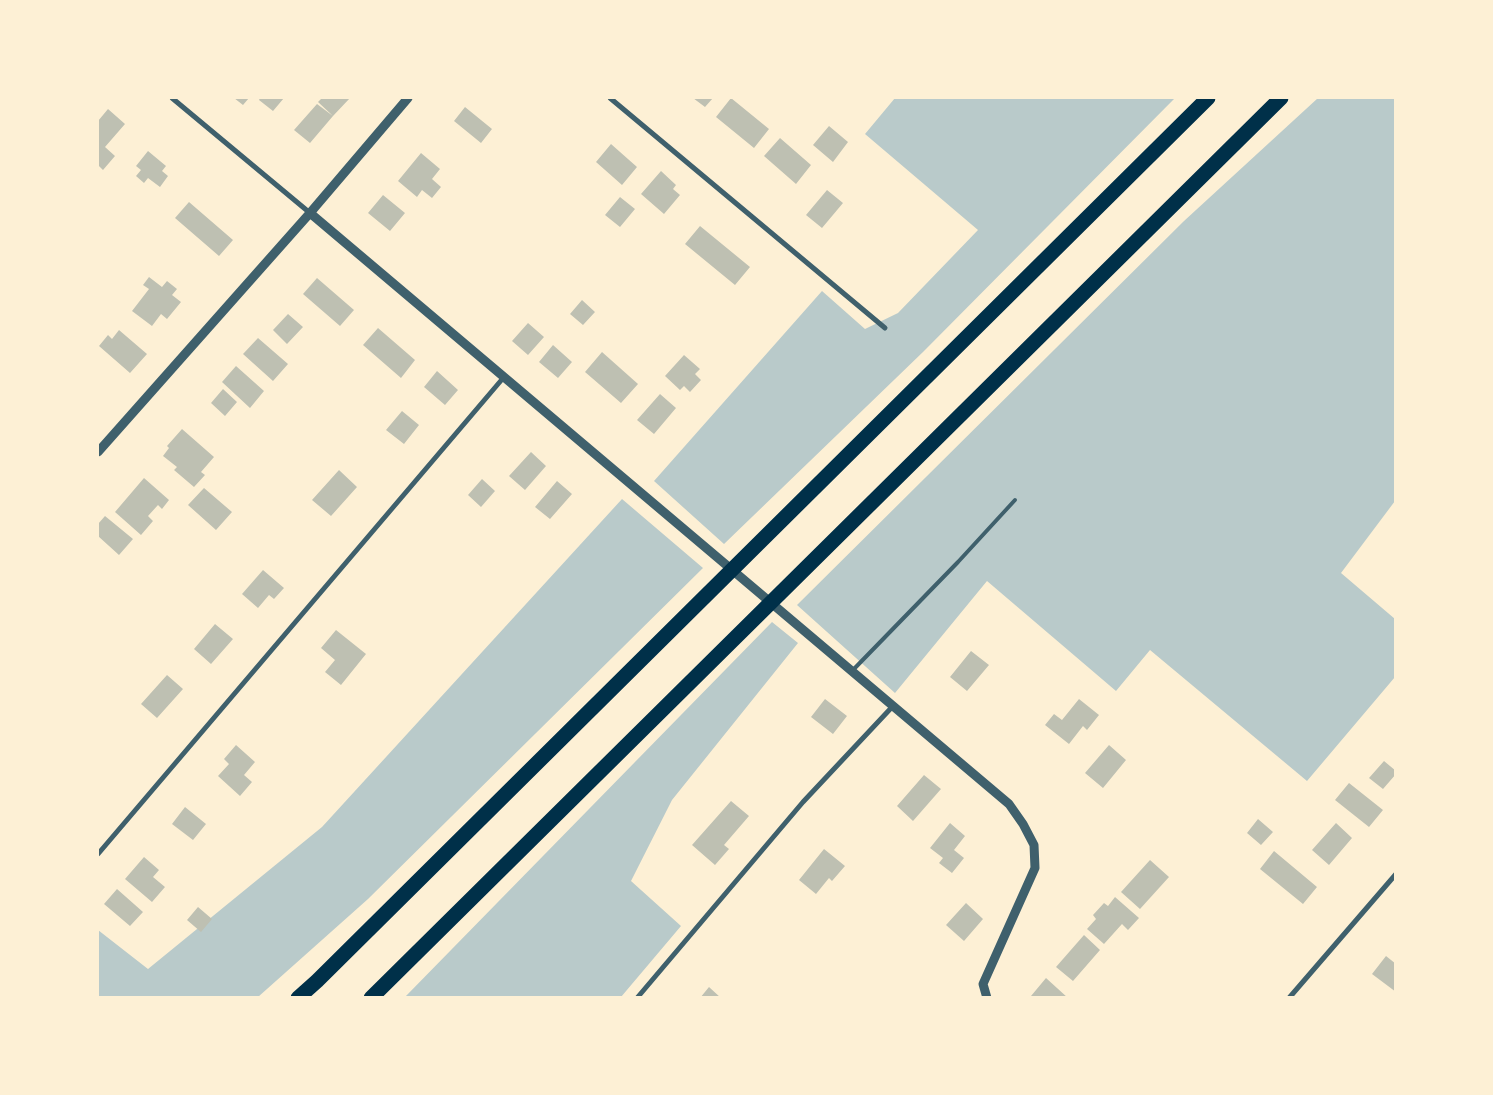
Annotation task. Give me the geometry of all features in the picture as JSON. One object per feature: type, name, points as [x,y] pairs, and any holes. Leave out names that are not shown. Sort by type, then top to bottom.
[{"type":"highway","points":[[298,998],[318,981],[1208,98]]},
{"type":"highway","points":[[371,998],[1281,98]]},
{"type":"street","points":[[172,98],[1009,804],[1024,824],[1034,845],[1035,868],[983,984],[987,998]]},
{"type":"street","points":[[98,452],[310,213],[408,98]]},
{"type":"street","points":[[610,98],[885,328]]},
{"type":"street","points":[[98,854],[504,377]]},
{"type":"street","points":[[637,998],[803,802],[893,706]]},
{"type":"street","points":[[1289,998],[1396,874]]},
{"type":"lane","points":[[852,671],[958,562],[1015,500]]},
{"type":"shaded area","points":[[895,98],[1175,98],[923,352],[724,544],[654,481],[822,291],[865,329],[898,313],[978,230],[865,134]]},
{"type":"shaded area","points":[[1318,98],[1395,98],[1395,501],[1341,573],[1395,619],[1395,677],[1307,781],[1150,650],[1116,691],[987,581],[895,693],[797,605],[1184,221]]},
{"type":"shaded area","points":[[622,499],[703,568],[368,899],[258,997],[98,997],[98,930],[148,969],[322,827]]},
{"type":"shaded area","points":[[772,622],[798,643],[672,800],[631,881],[681,926],[621,997],[405,997]]},
{"type":"building","points":[[234,98],[249,98],[243,105]]},
{"type":"building","points":[[260,98],[284,98],[273,111],[259,100]]},
{"type":"building","points":[[322,98],[350,98],[333,116],[318,102]]},
{"type":"building","points":[[693,98],[713,98],[705,107]]},
{"type":"building","points":[[731,98],[769,129],[754,148],[716,117]]},
{"type":"building","points":[[317,104],[333,116],[310,143],[294,130]]},
{"type":"building","points":[[465,107],[492,129],[481,143],[454,121]]},
{"type":"building","points":[[108,109],[125,124],[105,147],[115,156],[103,170],[98,165],[98,121]]},
{"type":"building","points":[[829,126],[848,142],[833,162],[813,145]]},
{"type":"building","points":[[780,138],[811,165],[796,184],[764,156]]},
{"type":"building","points":[[611,144],[637,167],[622,185],[596,162]]},
{"type":"building","points":[[148,151],[166,166],[162,171],[168,176],[160,187],[148,178],[144,183],[136,176],[141,170],[136,166]]},
{"type":"building","points":[[421,153],[440,169],[432,179],[441,187],[432,198],[422,190],[417,197],[398,181]]},
{"type":"building","points":[[661,171],[676,185],[673,189],[680,195],[664,214],[641,194]]},
{"type":"building","points":[[827,190],[843,203],[822,228],[806,215]]},
{"type":"building","points":[[383,195],[405,213],[390,231],[368,213]]},
{"type":"building","points":[[620,197],[635,209],[620,227],[605,215]]},
{"type":"building","points":[[189,202],[233,240],[219,256],[175,218]]},
{"type":"building","points":[[700,226],[750,267],[735,285],[685,244]]},
{"type":"building","points":[[149,277],[162,287],[167,281],[177,289],[172,295],[181,302],[167,319],[161,314],[152,326],[132,311],[149,289],[143,285]]},
{"type":"building","points":[[317,278],[354,310],[340,326],[303,294]]},
{"type":"building","points":[[582,300],[595,312],[583,325],[570,314]]},
{"type":"building","points":[[288,314],[303,327],[287,344],[273,330]]},
{"type":"building","points":[[528,323],[544,337],[528,355],[512,341]]},
{"type":"building","points":[[378,328],[415,360],[401,378],[363,345]]},
{"type":"building","points":[[119,330],[147,354],[130,373],[99,346],[108,335],[112,339]]},
{"type":"building","points":[[258,338],[288,364],[273,381],[243,354]]},
{"type":"building","points":[[553,345],[572,362],[558,378],[539,362]]},
{"type":"building","points":[[602,352],[638,384],[621,403],[585,372]]},
{"type":"building","points":[[684,355],[700,369],[695,374],[701,380],[690,392],[684,386],[680,390],[665,376]]},
{"type":"building","points":[[236,366],[264,391],[250,408],[222,382]]},
{"type":"building","points":[[437,371],[458,390],[445,405],[424,387]]},
{"type":"building","points":[[223,389],[237,402],[225,416],[211,403]]},
{"type":"building","points":[[660,394],[676,408],[654,434],[637,420]]},
{"type":"building","points":[[402,411],[419,425],[404,444],[386,430]]},
{"type":"building","points":[[182,429],[214,457],[201,472],[205,475],[194,487],[174,470],[177,467],[163,456],[169,448],[167,446]]},
{"type":"building","points":[[531,452],[546,466],[525,490],[509,476]]},
{"type":"building","points":[[339,470],[357,487],[331,516],[312,500]]},
{"type":"building","points":[[144,478],[169,500],[162,509],[158,505],[148,516],[153,521],[141,535],[115,512]]},
{"type":"building","points":[[482,479],[495,491],[481,507],[468,495]]},
{"type":"building","points":[[557,481],[572,494],[550,519],[535,507]]},
{"type":"building","points":[[204,488],[232,512],[216,530],[188,505]]},
{"type":"building","points":[[105,516],[133,539],[119,555],[98,536],[98,524]]},
{"type":"building","points":[[263,570],[284,588],[274,599],[269,595],[258,608],[242,594]]},
{"type":"building","points":[[215,624],[233,639],[211,664],[194,649]]},
{"type":"building","points":[[336,630],[366,654],[341,685],[325,672],[335,660],[321,648]]},
{"type":"building","points":[[971,651],[989,665],[967,691],[950,677]]},
{"type":"building","points":[[167,675],[183,689],[157,718],[141,704]]},
{"type":"building","points":[[825,699],[847,716],[833,734],[811,717]]},
{"type":"building","points":[[1079,699],[1099,715],[1087,730],[1083,726],[1069,744],[1045,725],[1054,714],[1062,720]]},
{"type":"building","points":[[236,745],[255,762],[244,775],[252,782],[240,796],[218,776],[229,764],[224,759]]},
{"type":"building","points":[[1109,745],[1126,760],[1103,788],[1085,773]]},
{"type":"building","points":[[1384,761],[1396,771],[1396,774],[1383,789],[1369,778]]},
{"type":"building","points":[[924,775],[941,789],[913,821],[897,806]]},
{"type":"building","points":[[1349,783],[1383,810],[1369,827],[1335,800]]},
{"type":"building","points":[[731,801],[749,816],[724,845],[729,849],[715,865],[692,845]]},
{"type":"building","points":[[185,807],[206,824],[193,840],[172,824]]},
{"type":"building","points":[[1258,819],[1273,832],[1261,845],[1247,833]]},
{"type":"building","points":[[950,823],[965,836],[954,850],[964,858],[952,873],[939,863],[943,858],[930,848]]},
{"type":"building","points":[[1336,823],[1352,838],[1329,865],[1312,850]]},
{"type":"building","points":[[824,849],[845,866],[832,881],[829,878],[816,894],[799,880]]},
{"type":"building","points":[[1274,851],[1317,887],[1303,904],[1260,869]]},
{"type":"building","points":[[144,857],[159,870],[153,877],[165,887],[152,902],[125,879]]},
{"type":"building","points":[[1150,860],[1169,877],[1140,909],[1121,892]]},
{"type":"building","points":[[117,889],[143,912],[130,926],[104,904]]},
{"type":"building","points":[[1115,897],[1139,918],[1128,930],[1122,924],[1104,944],[1087,929],[1096,919],[1093,915],[1104,903],[1108,906]]},
{"type":"building","points":[[966,903],[983,919],[964,941],[946,925]]},
{"type":"building","points":[[198,907],[212,919],[201,932],[187,920]]},
{"type":"building","points":[[1084,935],[1100,950],[1073,981],[1056,967]]},
{"type":"building","points":[[1386,956],[1396,964],[1396,992],[1372,974]]},
{"type":"building","points":[[1046,978],[1068,998],[1032,998],[1031,996]]},
{"type":"building","points":[[709,987],[721,998],[700,998]]}]
